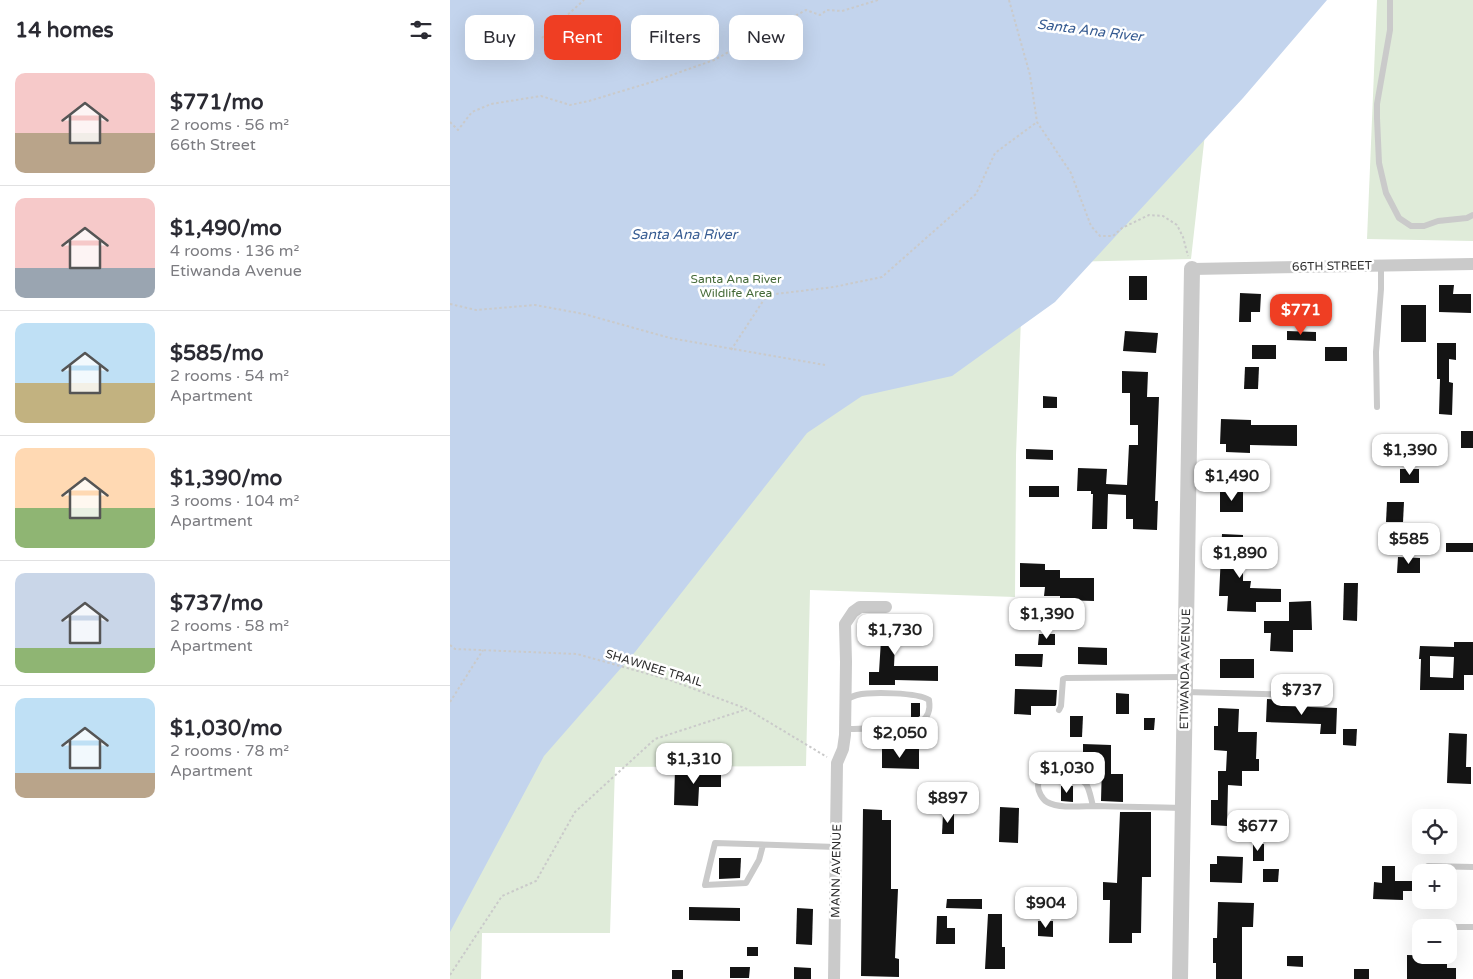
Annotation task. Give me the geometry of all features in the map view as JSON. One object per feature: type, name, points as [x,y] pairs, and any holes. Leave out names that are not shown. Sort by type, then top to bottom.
[{"type":"street","name":"66TH STREET","points":[[1192,269],[1473,264]]},
{"type":"street","name":"ETIWANDA AVENUE","points":[[1180,979],[1192,269]]},
{"type":"street","name":"MANN AVENUE","points":[[834,979],[837,763],[843,749],[845,728],[845,624],[853,612],[860,607],[886,607]]},
{"type":"lane","points":[[1390,0],[1390,30],[1376,118],[1379,163],[1386,193],[1399,218],[1411,226],[1424,226],[1438,221],[1467,218],[1473,215]]},
{"type":"lane","points":[[1377,407],[1376,352],[1381,266]]},
{"type":"lane","points":[[1059,710],[1063,679],[1066,678],[1185,684],[1296,695]]},
{"type":"lane","points":[[845,700],[855,695],[871,694],[915,696],[925,697],[930,707],[927,716],[921,722],[909,726],[875,729],[845,728]]},
{"type":"lane","points":[[1093,806],[1087,785],[1078,778],[1068,774],[1055,773],[1040,778],[1038,785],[1040,795],[1046,802],[1060,806],[1183,808]]},
{"type":"lane","points":[[763,844],[759,860],[746,883],[705,885],[715,843],[763,844],[836,846]]},
{"type":"lane","points":[[1457,867],[1473,867]]},
{"type":"lane","points":[[1457,927],[1473,927]]},
{"type":"path","points":[[542,38],[584,0]]},
{"type":"path","points":[[450,122],[458,130],[472,112],[491,104],[524,98],[541,96],[570,105],[588,101],[652,82],[714,60],[806,10],[820,15],[827,10],[842,11],[878,0]]},
{"type":"path","points":[[1009,0],[1030,75],[1037,122],[1072,172],[1092,226],[1100,236],[1113,236],[1122,228],[1149,215],[1163,216],[1177,225],[1183,237],[1192,269]]},
{"type":"path","points":[[731,350],[767,296],[834,287],[882,277],[976,194],[995,153],[1037,122]]},
{"type":"path","points":[[450,304],[476,310],[535,305],[584,314],[670,338],[825,365]]},
{"type":"path","name":"SHAWNEE TRAIL","points":[[450,645],[455,649],[577,654],[670,680],[747,709],[837,763]]},
{"type":"path","points":[[450,702],[483,650]]},
{"type":"path","points":[[450,975],[502,896],[536,881],[575,812],[655,739],[747,709]]},
{"type":"green space","name":"Santa Ana River","points":[[450,0],[1220,0],[1191,259],[1023,263],[1016,455],[1015,597],[810,590],[806,766],[615,767],[610,933],[482,933],[481,979],[450,979]]},
{"type":"green space","points":[[1377,0],[1473,0],[1473,241],[1367,239]]},
{"type":"water","name":"Santa Ana River","points":[[450,0],[1327,0],[1243,98],[1055,302],[952,376],[862,396],[807,433],[635,652],[544,756],[450,932]]},
{"type":"building","points":[[1129,276],[1147,276],[1147,300],[1129,300]]},
{"type":"building","points":[[1439,285],[1454,285],[1453,294],[1471,294],[1471,313],[1439,312]]},
{"type":"building","points":[[1240,293],[1261,294],[1260,312],[1251,312],[1251,322],[1239,322]]},
{"type":"building","points":[[1401,305],[1426,305],[1426,342],[1401,342]]},
{"type":"building","points":[[1125,331],[1158,333],[1156,353],[1123,351]]},
{"type":"building","points":[[1287,331],[1316,332],[1316,341],[1287,340]]},
{"type":"building","points":[[1437,343],[1456,343],[1456,360],[1449,359],[1449,382],[1453,383],[1452,415],[1439,414],[1440,379],[1437,379]]},
{"type":"building","points":[[1252,345],[1276,345],[1276,359],[1252,359]]},
{"type":"building","points":[[1325,347],[1347,347],[1347,361],[1325,361]]},
{"type":"building","points":[[1245,367],[1259,367],[1258,389],[1244,389]]},
{"type":"building","points":[[1122,371],[1148,372],[1147,397],[1159,397],[1155,501],[1158,501],[1157,530],[1133,529],[1133,519],[1126,519],[1126,495],[1108,494],[1107,529],[1092,529],[1093,494],[1091,494],[1091,491],[1077,491],[1078,468],[1107,469],[1106,484],[1127,485],[1129,445],[1138,445],[1138,425],[1130,425],[1130,393],[1122,393]]},
{"type":"building","points":[[1043,396],[1057,397],[1057,408],[1043,408]]},
{"type":"building","points":[[1221,419],[1251,420],[1251,425],[1297,425],[1297,446],[1250,445],[1250,453],[1226,452],[1226,444],[1220,444]]},
{"type":"building","points":[[1461,431],[1473,431],[1473,448],[1461,448]]},
{"type":"building","points":[[1026,449],[1053,450],[1053,460],[1026,459]]},
{"type":"building","points":[[1400,469],[1419,469],[1419,483],[1400,483]]},
{"type":"building","points":[[1029,486],[1059,486],[1059,497],[1029,497]]},
{"type":"building","points":[[1220,491],[1243,491],[1243,512],[1220,512]]},
{"type":"building","points":[[1387,502],[1404,502],[1403,522],[1386,522]]},
{"type":"building","points":[[1222,534],[1243,535],[1243,581],[1251,581],[1250,588],[1281,589],[1281,602],[1256,602],[1256,612],[1227,611],[1228,596],[1219,596]]},
{"type":"building","points":[[1446,543],[1473,543],[1473,552],[1446,552]]},
{"type":"building","points":[[1398,557],[1420,558],[1420,573],[1397,573]]},
{"type":"building","points":[[1020,563],[1045,564],[1045,570],[1060,570],[1060,578],[1094,578],[1094,601],[1060,600],[1060,596],[1044,596],[1045,587],[1020,587]]},
{"type":"building","points":[[1344,583],[1358,583],[1357,621],[1343,620]]},
{"type":"building","points":[[1311,601],[1312,630],[1293,630],[1293,652],[1270,651],[1271,633],[1264,633],[1264,621],[1289,621],[1289,602]]},
{"type":"building","points":[[871,615],[901,617],[900,646],[895,645],[894,666],[938,666],[938,681],[895,680],[895,685],[869,685],[869,672],[879,672],[881,640],[876,639],[877,630],[870,629]]},
{"type":"building","points":[[1039,634],[1055,634],[1055,645],[1038,645]]},
{"type":"building","points":[[1454,642],[1473,642],[1473,675],[1464,675],[1464,690],[1420,690],[1420,646],[1454,647]],"holes":[[[1430,656],[1454,657],[1453,678],[1430,677]]]},
{"type":"building","points":[[1078,647],[1107,648],[1107,665],[1078,664]]},
{"type":"building","points":[[1015,654],[1043,654],[1042,667],[1015,666]]},
{"type":"building","points":[[1220,659],[1254,659],[1254,678],[1220,678]]},
{"type":"building","points":[[1015,689],[1057,690],[1056,705],[1031,706],[1031,715],[1014,714]]},
{"type":"building","points":[[1116,693],[1129,694],[1129,714],[1116,714]]},
{"type":"building","points":[[1267,699],[1284,700],[1284,706],[1337,708],[1336,734],[1320,734],[1321,724],[1266,722]]},
{"type":"building","points":[[911,703],[920,703],[920,716],[917,718],[911,718]]},
{"type":"building","points":[[1218,708],[1239,709],[1238,732],[1257,732],[1256,759],[1259,759],[1259,771],[1242,771],[1242,786],[1228,785],[1227,826],[1211,825],[1211,800],[1218,800],[1218,771],[1226,771],[1227,751],[1214,750],[1214,726],[1218,726]]},
{"type":"building","points":[[1070,716],[1083,716],[1082,737],[1070,737]]},
{"type":"building","points":[[1144,718],[1155,718],[1154,730],[1144,730]]},
{"type":"building","points":[[1343,729],[1357,729],[1356,746],[1343,745]]},
{"type":"building","points":[[1449,733],[1467,734],[1466,767],[1471,767],[1471,784],[1447,783]]},
{"type":"building","points":[[1083,744],[1111,745],[1111,774],[1123,774],[1123,802],[1101,801],[1102,763],[1083,762]]},
{"type":"building","points":[[882,748],[919,749],[919,769],[882,768]]},
{"type":"building","points":[[675,769],[721,770],[721,787],[699,787],[698,806],[674,805]]},
{"type":"building","points":[[1061,786],[1073,786],[1073,802],[1061,801]]},
{"type":"building","points":[[1000,807],[1019,808],[1018,843],[999,842]]},
{"type":"building","points":[[863,809],[882,810],[882,820],[891,820],[891,889],[898,889],[895,958],[899,959],[899,977],[861,976]]},
{"type":"building","points":[[1120,812],[1151,812],[1151,877],[1142,877],[1141,933],[1132,933],[1132,943],[1109,943],[1110,900],[1103,900],[1103,882],[1117,883]]},
{"type":"building","points":[[1251,813],[1271,813],[1270,826],[1250,826]]},
{"type":"building","points":[[943,814],[954,814],[954,834],[942,834]]},
{"type":"building","points":[[1253,843],[1264,844],[1264,861],[1253,861]]},
{"type":"building","points":[[1217,856],[1243,857],[1242,883],[1210,882],[1210,864],[1217,864]]},
{"type":"building","points":[[719,858],[741,858],[740,878],[719,879]]},
{"type":"building","points":[[1382,866],[1395,866],[1395,881],[1412,881],[1412,891],[1403,891],[1403,900],[1373,899],[1374,882],[1382,883]]},
{"type":"building","points":[[1263,869],[1279,869],[1278,882],[1263,882]]},
{"type":"building","points":[[947,899],[982,899],[982,909],[946,908]]},
{"type":"building","points":[[1218,902],[1254,903],[1253,927],[1242,927],[1242,979],[1216,979],[1216,963],[1213,963],[1213,938],[1217,938]]},
{"type":"building","points":[[689,907],[740,908],[740,921],[689,920]]},
{"type":"building","points":[[797,908],[813,909],[812,945],[796,944]]},
{"type":"building","points":[[988,914],[1002,914],[1002,947],[1005,947],[1005,969],[985,969]]},
{"type":"building","points":[[937,916],[947,916],[947,928],[955,928],[955,944],[936,944]]},
{"type":"building","points":[[1038,921],[1053,921],[1053,937],[1038,936]]},
{"type":"building","points":[[747,947],[758,947],[758,956],[747,956]]},
{"type":"building","points":[[1407,955],[1412,955],[1412,964],[1447,964],[1447,968],[1456,968],[1456,979],[1407,979]]},
{"type":"building","points":[[1287,956],[1303,956],[1303,967],[1287,966]]},
{"type":"building","points":[[730,967],[750,967],[749,978],[730,978]]},
{"type":"building","points":[[794,967],[811,968],[811,979],[794,979]]},
{"type":"building","points":[[1354,969],[1369,969],[1369,979],[1354,979]]},
{"type":"building","points":[[672,970],[683,970],[683,979],[672,979]]},
{"type":"park label","name":"Santa Ana River Wildlife Area","points":[[736,286]]}]
